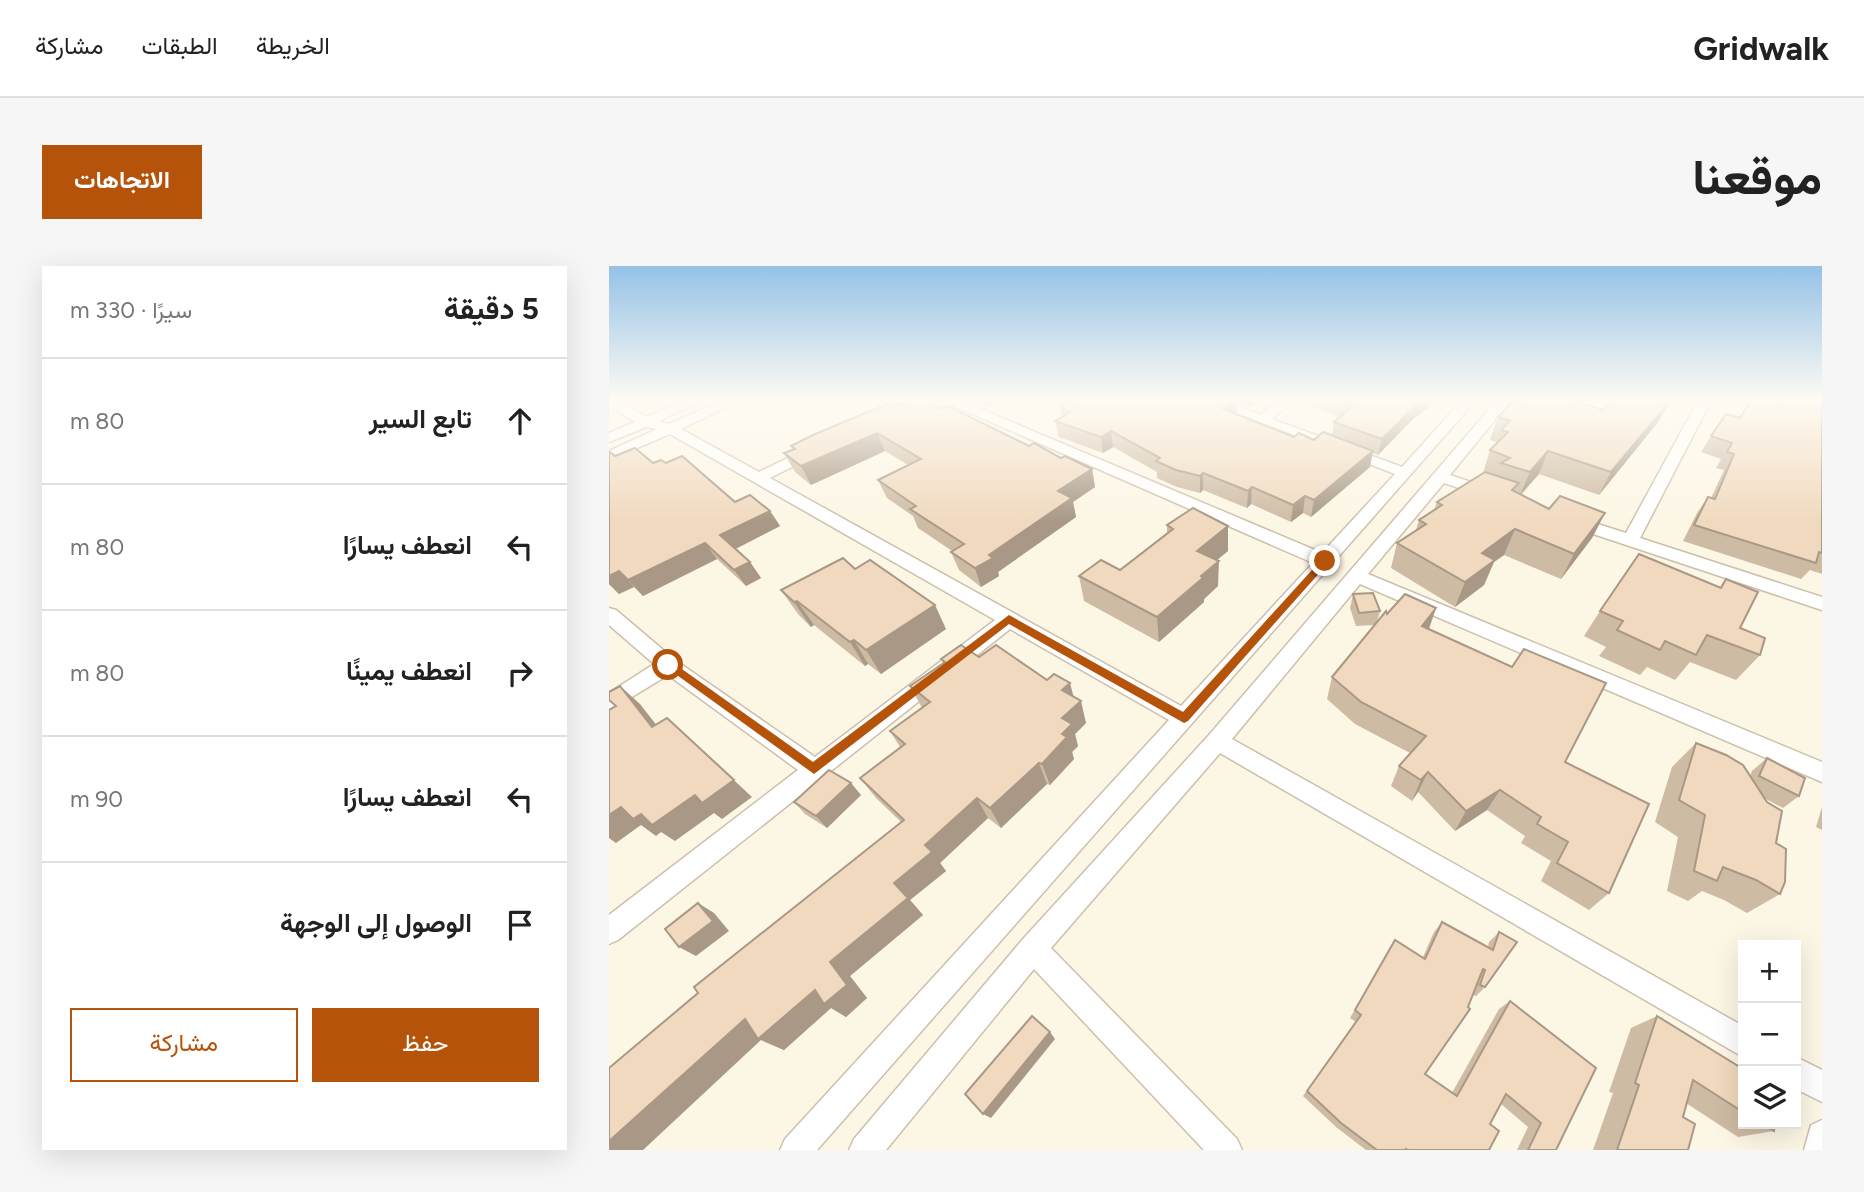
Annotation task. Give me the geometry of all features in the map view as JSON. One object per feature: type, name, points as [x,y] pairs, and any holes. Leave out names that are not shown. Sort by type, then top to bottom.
[{"type":"street","points":[[609,456],[645,440]]},
{"type":"street","points":[[691,440],[1184,718]]},
{"type":"street","points":[[1039,440],[1325,561]]},
{"type":"street","points":[[1315,440],[1405,473]]},
{"type":"street","points":[[796,1150],[1435,440]]},
{"type":"street","points":[[865,1150],[1033,949],[1217,741],[1471,440]]},
{"type":"street","points":[[1631,540],[1684,440]]},
{"type":"street","points":[[759,478],[831,442]]},
{"type":"street","points":[[1440,477],[1504,498]]},
{"type":"street","points":[[1555,515],[1822,604]]},
{"type":"street","points":[[1357,576],[1822,772]]},
{"type":"street","points":[[609,615],[668,665],[814,769]]},
{"type":"street","points":[[609,931],[1009,619]]},
{"type":"street","points":[[609,703],[668,665]]},
{"type":"street","points":[[1217,741],[1738,1039]]},
{"type":"street","points":[[1033,949],[1226,1150]]},
{"type":"street","points":[[1801,1075],[1822,1087]]},
{"type":"street","points":[[1820,1150],[1822,1136]]},
{"type":"building","points":[[802,440],[860,440],[801,466],[784,453],[795,449],[791,446]]},
{"type":"building","points":[[889,440],[1017,440],[1029,446],[1034,443],[1061,458],[1065,456],[1092,469],[1058,491],[1072,498],[989,555],[993,558],[975,568],[951,552],[964,544],[910,509],[916,506],[878,480],[921,459]]},
{"type":"building","points":[[1128,440],[1345,440],[1373,451],[1314,500],[1305,496],[1293,505],[1252,487],[1248,491],[1203,473],[1200,476],[1176,470],[1156,461],[1160,458]]},
{"type":"building","points":[[1500,440],[1637,440],[1611,472],[1548,451],[1530,472],[1501,463],[1510,458],[1490,450]]},
{"type":"building","points":[[1724,440],[1822,440],[1822,553],[1819,552],[1816,563],[1694,525],[1708,497],[1715,499],[1734,454],[1727,452],[1732,443]]},
{"type":"building","points":[[635,448],[653,463],[661,460],[666,463],[682,456],[735,502],[750,495],[770,511],[720,535],[750,562],[734,570],[705,543],[628,580],[619,571],[609,576],[609,452],[615,456]]},
{"type":"building","points":[[1485,472],[1519,483],[1512,490],[1549,509],[1560,496],[1605,513],[1574,554],[1515,529],[1482,553],[1495,560],[1465,582],[1397,543],[1426,524],[1419,520],[1442,505],[1437,502]]},
{"type":"building","points":[[1193,508],[1228,526],[1197,551],[1219,561],[1157,617],[1079,576],[1101,560],[1120,570],[1173,529],[1167,525]]},
{"type":"building","points":[[1639,554],[1721,588],[1726,579],[1758,592],[1740,628],[1765,638],[1760,655],[1707,635],[1696,655],[1665,641],[1660,650],[1617,630],[1623,621],[1600,611]]},
{"type":"building","points":[[843,558],[855,569],[870,560],[935,605],[866,650],[854,640],[850,642],[781,590]]},
{"type":"building","points":[[1373,593],[1380,611],[1359,613],[1353,594]]},
{"type":"building","points":[[1405,594],[1436,608],[1422,626],[1512,667],[1524,649],[1606,683],[1565,762],[1649,804],[1609,893],[1557,863],[1568,842],[1537,824],[1541,817],[1500,790],[1466,811],[1428,772],[1421,780],[1399,766],[1426,736],[1361,702],[1332,677],[1386,611],[1387,614]]},
{"type":"building","points":[[961,645],[979,657],[996,645],[1047,680],[1054,674],[1070,683],[1062,690],[1081,701],[1062,718],[1072,724],[1062,734],[1067,737],[1042,764],[1039,763],[990,808],[977,798],[925,845],[932,852],[894,883],[908,898],[830,962],[847,985],[824,1004],[815,990],[758,1039],[745,1019],[609,1141],[609,1068],[698,993],[694,987],[904,820],[860,778],[905,744],[890,731],[930,702],[910,686],[945,662],[941,659]]},
{"type":"building","points":[[620,686],[652,727],[667,718],[734,780],[702,803],[695,795],[652,825],[641,814],[633,819],[621,807],[609,815],[609,710],[616,706],[609,700],[609,692]]},
{"type":"building","points":[[1696,743],[1743,765],[1767,802],[1782,811],[1776,843],[1786,849],[1785,882],[1780,894],[1756,880],[1723,867],[1717,881],[1694,871],[1705,815],[1679,800]]},
{"type":"building","points":[[1767,758],[1805,778],[1799,796],[1759,776]]},
{"type":"building","points":[[829,770],[851,783],[816,816],[794,802]]},
{"type":"building","points":[[698,903],[713,921],[679,947],[665,929]]},
{"type":"building","points":[[1442,922],[1493,950],[1499,932],[1517,942],[1485,987],[1480,985],[1485,970],[1483,969],[1468,1007],[1470,1009],[1425,1074],[1457,1096],[1510,1001],[1596,1068],[1556,1150],[1528,1150],[1541,1123],[1506,1094],[1490,1124],[1499,1131],[1489,1150],[1377,1150],[1341,1123],[1307,1091],[1361,1015],[1355,1010],[1395,940],[1425,959]]},
{"type":"building","points":[[1032,1016],[1050,1032],[983,1114],[965,1094]]},
{"type":"building","points":[[1657,1016],[1738,1066],[1738,1109],[1693,1080],[1683,1117],[1695,1124],[1688,1150],[1617,1150],[1639,1085],[1635,1083]]},
{"type":"route","points":[[668,665],[814,769],[1009,619],[1184,718],[1325,561]]}]
